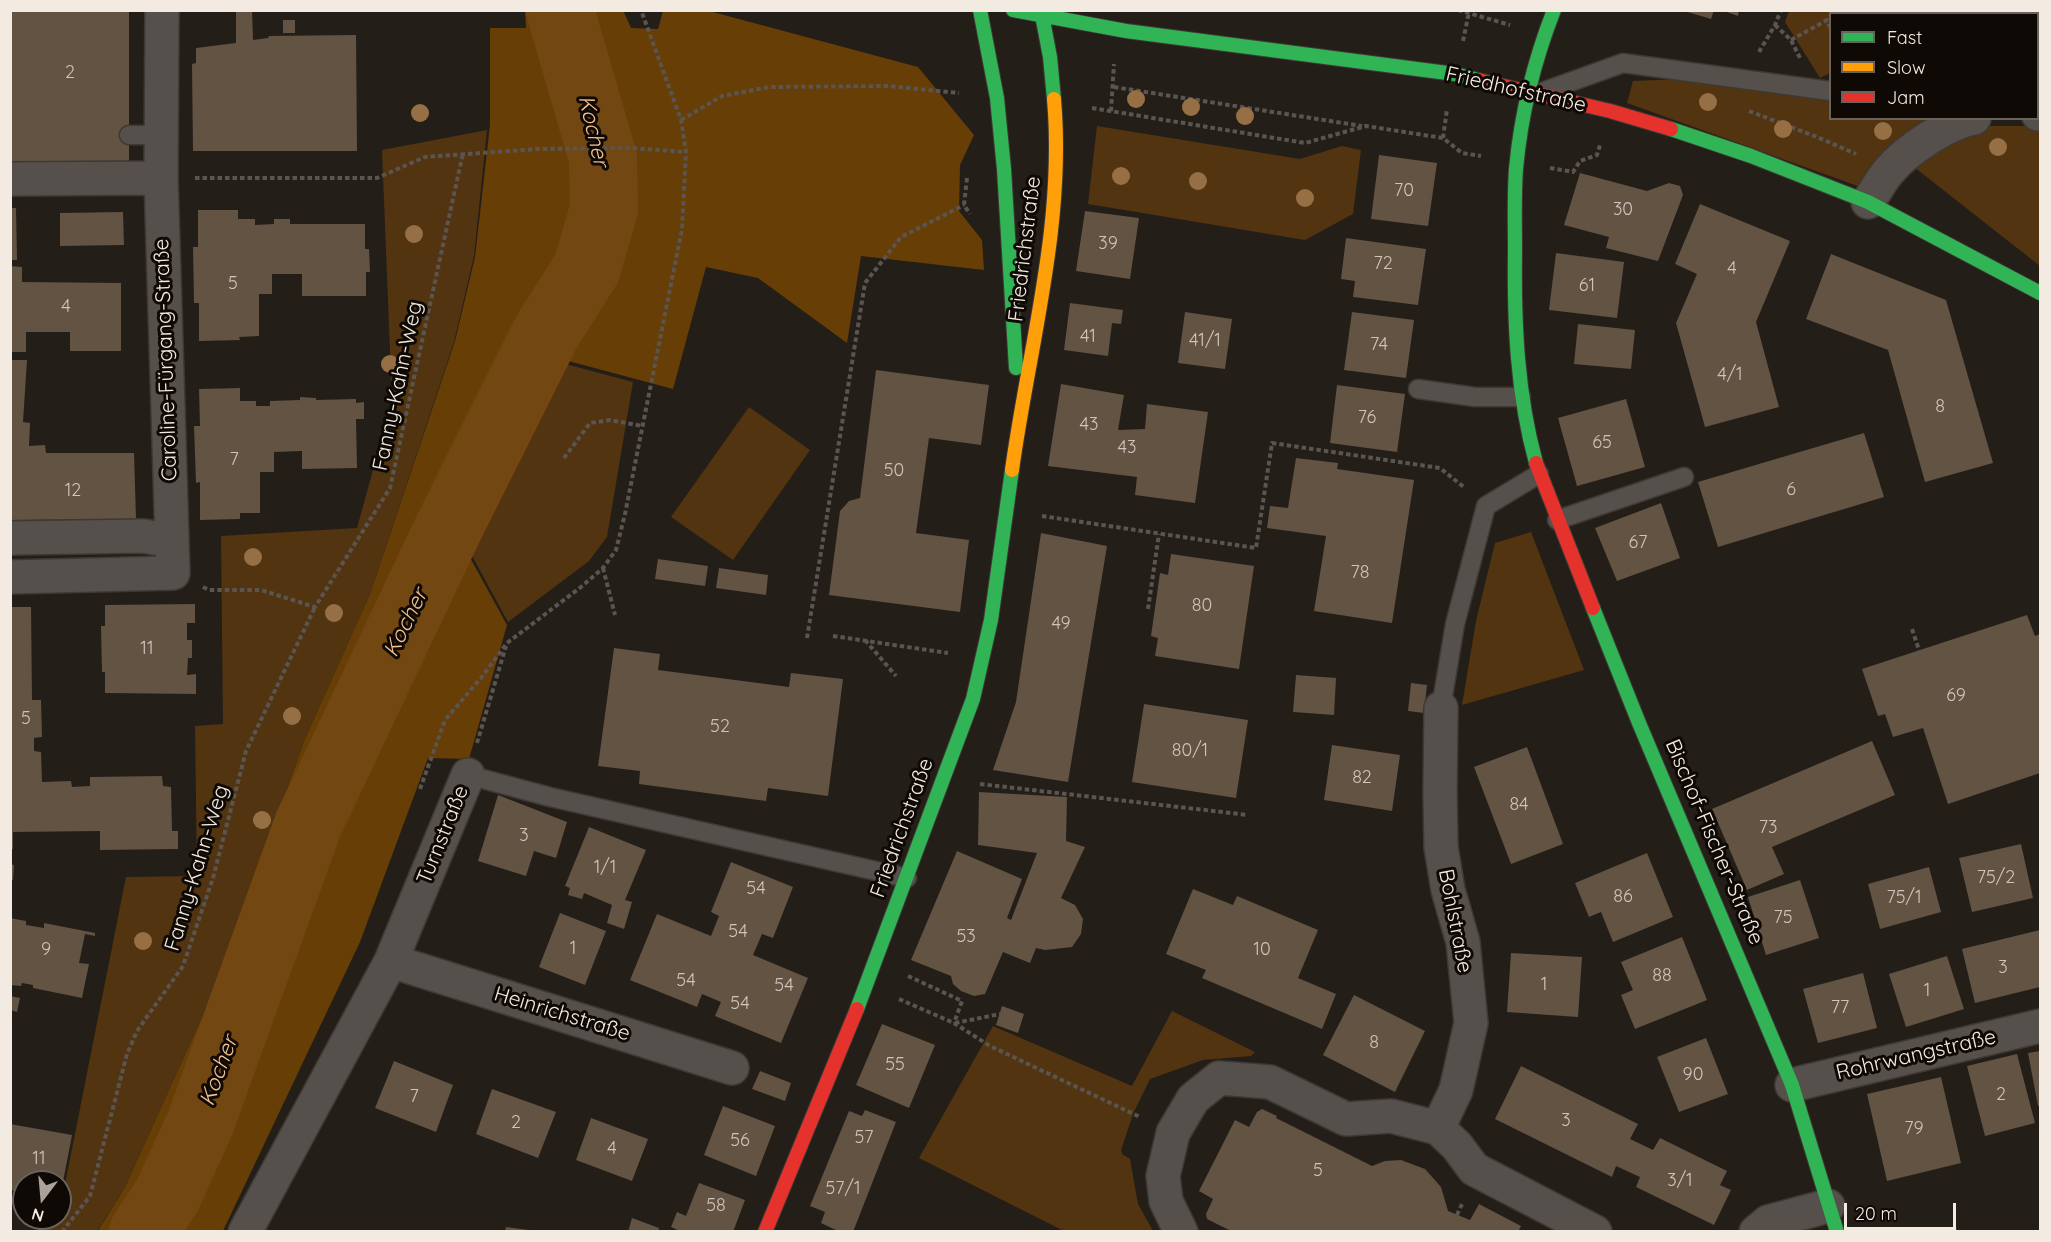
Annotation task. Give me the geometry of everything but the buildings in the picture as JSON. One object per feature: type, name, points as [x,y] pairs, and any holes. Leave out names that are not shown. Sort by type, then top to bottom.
[{"type":"main road","name":"Friedrichstraße","points":[[980,10],[998,110],[1004,168],[1019,421]]},
{"type":"main road","name":"Friedhofstraße","points":[[1013,10],[1041,13],[1126,31],[1455,74],[1610,111],[1751,156],[1868,202],[2040,293]]},
{"type":"main road","name":"Bischof-Fischer-Straße","points":[[1554,10],[1544,35],[1517,162],[1514,291],[1521,397],[1530,446],[1557,520],[1639,723],[1792,1084],[1833,1219]]},
{"type":"main road","name":"Friedrichstraße","points":[[765,1232],[867,986],[973,699],[992,620],[1019,421],[1052,237],[1056,180],[1055,103],[1050,57],[1041,13]]},
{"type":"street","name":"Caroline-Fürgang-Straße","points":[[162,10],[145,135],[162,178],[173,573]]},
{"type":"street","points":[[1868,202],[1890,169],[1928,138],[1965,120]]},
{"type":"street","points":[[10,179],[162,178]]},
{"type":"street","points":[[10,538],[144,536],[171,541]]},
{"type":"street","points":[[10,577],[173,573]]},
{"type":"street","name":"Bohlstraße","points":[[1438,1128],[1456,1090],[1471,1023],[1464,942],[1448,890],[1442,847],[1440,792],[1442,708]]},
{"type":"street","name":"Turnstraße","points":[[245,1232],[391,961],[468,775]]},
{"type":"street","name":"Heinrichstraße","points":[[391,961],[732,1068]]},
{"type":"street","name":"Rohrwangstraße","points":[[1792,1084],[2040,1026]]},
{"type":"street","points":[[1181,1232],[1166,1201],[1163,1176],[1165,1165],[1173,1133],[1182,1116],[1193,1100],[1219,1078],[1270,1083],[1346,1119],[1391,1116],[1438,1128],[1457,1146],[1474,1170],[1595,1232]]},
{"type":"street","points":[[1756,1232],[1768,1222],[1833,1219]]},
{"type":"lane","points":[[1532,94],[1623,63],[1829,91]]},
{"type":"lane","points":[[1418,389],[1475,397],[1521,397]]},
{"type":"lane","points":[[1442,708],[1455,624],[1486,506],[1539,474]]},
{"type":"lane","points":[[1557,520],[1684,477]]},
{"type":"lane","name":"Turnstraße","points":[[468,775],[550,797],[907,878]]},
{"type":"path","points":[[417,798],[445,720],[507,643],[581,587],[603,568],[616,550],[682,229],[686,152],[681,120],[641,10]]},
{"type":"path","points":[[1458,10],[1472,11]]},
{"type":"path","points":[[1742,79],[1775,25],[1781,10]]},
{"type":"path","points":[[1791,40],[1827,20],[1829,25]]},
{"type":"path","points":[[1114,87],[1366,126]]},
{"type":"path","points":[[1443,138],[1462,153],[1517,162]]},
{"type":"path","points":[[162,178],[377,178],[424,157],[463,153],[631,148],[686,152]]},
{"type":"path","name":"Fanny-Kahn-Weg","points":[[62,1232],[90,1196],[127,1054],[137,1031],[183,966],[213,878],[246,751],[315,606],[390,488],[463,153]]},
{"type":"path","points":[[807,638],[865,283],[902,237],[964,205]]},
{"type":"path","points":[[564,458],[590,423],[610,420],[642,426]]},
{"type":"path","points":[[1006,510],[1256,548],[1272,444],[1440,468]]},
{"type":"path","points":[[1148,609],[1158,534]]},
{"type":"path","points":[[603,568],[615,615]]},
{"type":"path","points":[[173,573],[209,590],[261,590],[315,606]]},
{"type":"path","points":[[1912,629],[1922,659]]},
{"type":"path","points":[[833,636],[982,658]]},
{"type":"path","points":[[865,640],[896,676]]},
{"type":"path","points":[[468,775],[507,643]]},
{"type":"path","points":[[942,779],[1248,815]]},
{"type":"path","points":[[902,974],[962,1001],[954,1023]]},
{"type":"path","points":[[899,999],[954,1023],[990,1046],[1134,1114]]},
{"type":"path","points":[[954,1023],[1000,1014]]},
{"type":"shaded area","points":[[623,10],[631,28],[658,29],[663,11],[709,11],[918,67],[974,135],[960,165],[959,211],[982,240],[984,270],[861,256],[847,343],[758,278],[706,267],[673,389],[546,355],[456,532],[507,625],[469,759],[428,758],[360,942],[223,1231],[97,1232],[125,1187],[222,973],[304,741],[370,594],[455,341],[475,257],[490,125],[490,28],[526,28],[525,11]]},
{"type":"shaded area","points":[[1987,10],[1987,12],[1924,12]]},
{"type":"shaded area","points":[[1789,11],[1924,11],[1829,12],[1829,74],[1820,78],[1785,22]]},
{"type":"shaded area","points":[[2040,11],[2040,17],[2039,12],[1987,12]]},
{"type":"shaded area","points":[[2040,17],[2040,104],[2039,104]]},
{"type":"shaded area","points":[[1681,79],[1829,97],[1829,120],[1947,120],[1863,188],[1627,103],[1633,81]]},
{"type":"shaded area","points":[[1097,126],[1300,159],[1342,146],[1361,150],[1353,214],[1305,240],[1088,204]]},
{"type":"shaded area","points":[[1983,126],[2040,126],[2040,266],[1914,167],[1935,148]]},
{"type":"shaded area","points":[[487,130],[474,256],[454,342],[370,594],[304,741],[222,973],[125,1187],[97,1231],[36,1232],[37,1230],[72,1230],[72,1170],[68,1170],[126,877],[197,876],[195,726],[223,724],[221,536],[357,528],[392,401],[382,150]]},
{"type":"shaded area","points":[[547,359],[633,382],[607,537],[589,561],[508,622],[459,532]]},
{"type":"shaded area","points":[[749,407],[810,450],[733,560],[671,517]]},
{"type":"shaded area","points":[[1531,532],[1584,670],[1462,705],[1476,621],[1495,543]]},
{"type":"shaded area","points":[[1172,1011],[1255,1052],[1251,1056],[1203,1060],[1150,1079],[1133,1114],[1121,1150],[1122,1154],[1130,1159],[1138,1204],[1153,1231],[1064,1231],[919,1158],[993,1026],[1132,1086]]},
{"type":"waterway","name":"Kocher","points":[[143,1232],[167,1196],[200,1124],[308,825],[448,529],[547,331],[587,268],[604,209],[603,158],[560,10]]},
{"type":"traffic: fast","points":[[980,10],[997,98],[1004,169],[1016,368]]},
{"type":"traffic: fast","points":[[1013,10],[1126,31],[1455,74],[1478,80]]},
{"type":"traffic: fast","points":[[1041,10],[1050,57],[1054,99]]},
{"type":"traffic: fast","points":[[1536,463],[1525,411],[1518,358],[1515,305],[1515,179],[1521,128],[1529,88],[1554,10]]},
{"type":"traffic: fast","points":[[1671,129],[1751,156],[1868,202],[2040,293]]},
{"type":"traffic: fast","points":[[857,1009],[973,699],[991,620],[1012,470]]},
{"type":"traffic: fast","points":[[1593,608],[1639,723],[1792,1085],[1837,1232]]},
{"type":"traffic: slow","points":[[1012,470],[1050,239],[1056,146],[1054,99]]},
{"type":"traffic: jam","points":[[1478,80],[1610,111],[1671,129]]},
{"type":"traffic: jam","points":[[1536,463],[1593,608]]},
{"type":"traffic: jam","points":[[765,1232],[857,1009]]}]
